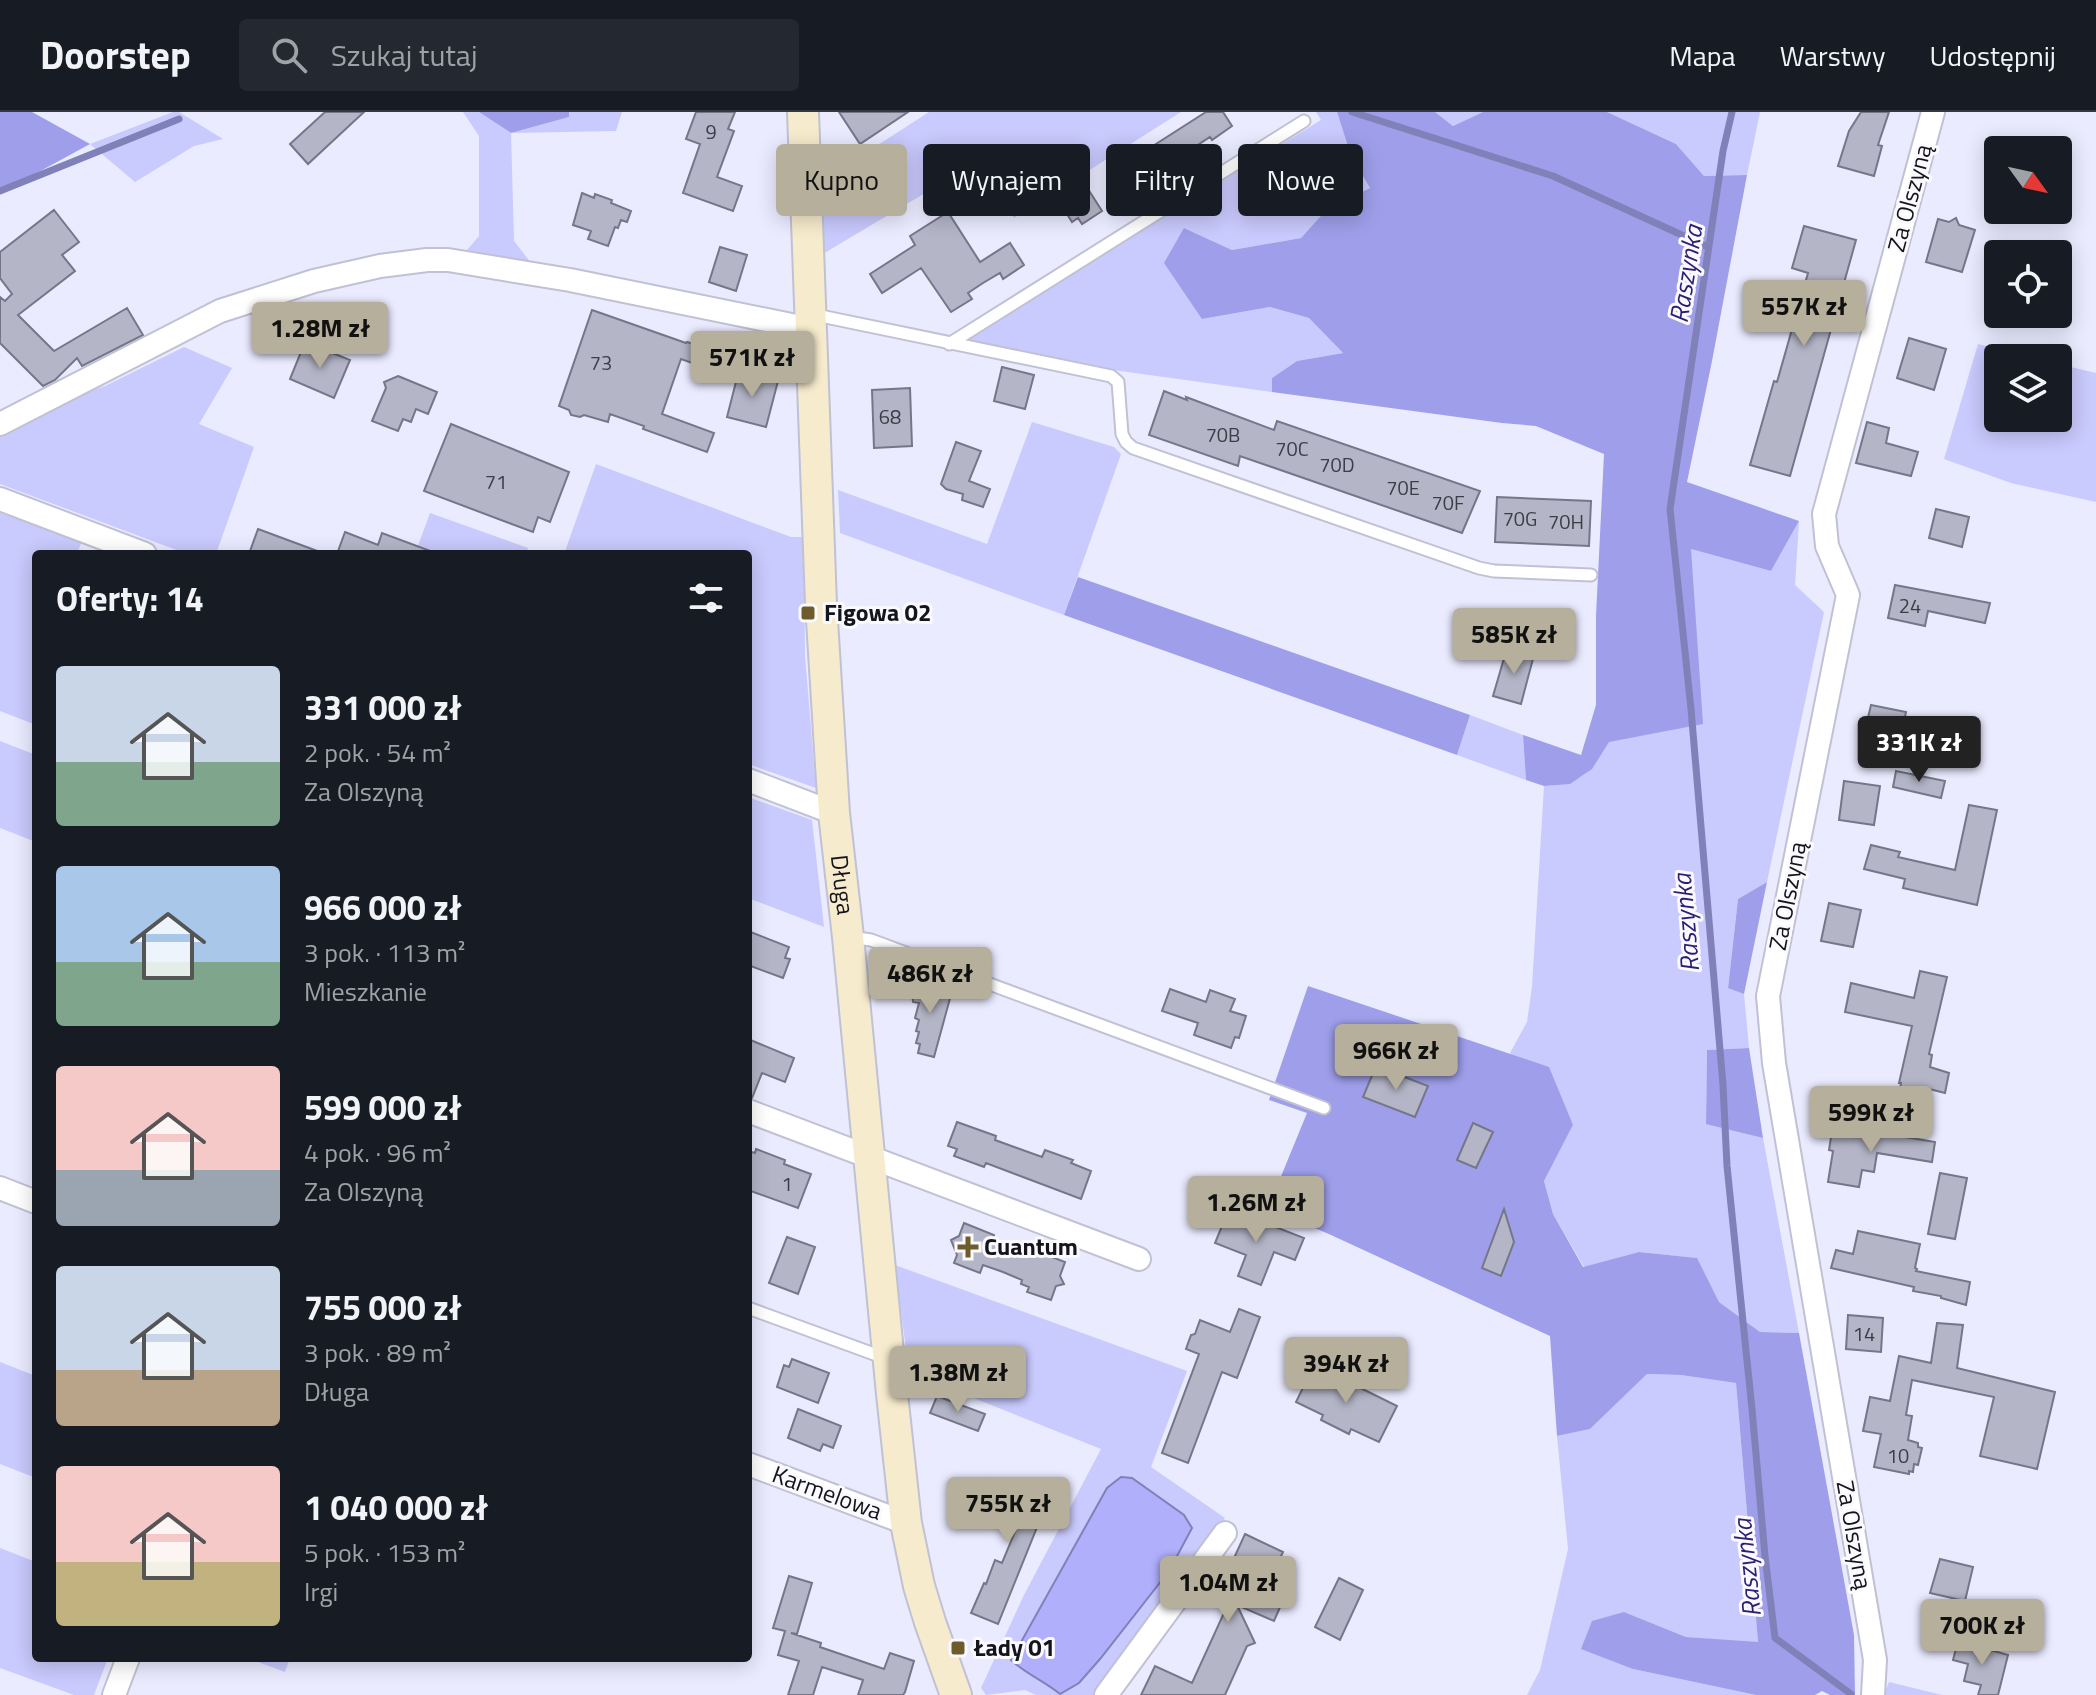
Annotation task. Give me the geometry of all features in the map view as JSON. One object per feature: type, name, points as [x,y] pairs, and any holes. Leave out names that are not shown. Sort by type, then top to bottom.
[{"type":"street","name":"Długa","points":[[803,112],[821,604],[834,813],[906,1523],[919,1586],[956,1695]]},
{"type":"street","name":"Za Olszyną","points":[[1873,1695],[1875,1660],[1774,1063],[1768,996],[1848,595],[1827,546],[1824,514],[1933,112]]},
{"type":"street","points":[[0,424],[220,311],[314,281],[380,266],[427,260],[448,260],[810,321]]},
{"type":"street","points":[[0,499],[134,550]]},
{"type":"street","points":[[752,782],[834,813]]},
{"type":"street","points":[[752,1112],[1139,1259]]},
{"type":"street","points":[[0,1188],[32,1200]]},
{"type":"street","name":"Karmelowa","points":[[752,1465],[906,1523]]},
{"type":"street","points":[[1106,1695],[1225,1533]]},
{"type":"street","points":[[114,1695],[126,1662]]},
{"type":"lane","points":[[949,344],[1304,121]]},
{"type":"lane","points":[[810,321],[1111,376],[1118,382],[1122,434],[1133,448],[1479,568],[1591,575]]},
{"type":"lane","points":[[848,937],[871,940],[1324,1108]]},
{"type":"lane","points":[[752,1309],[889,1359]]},
{"type":"shaded area","points":[[0,112],[32,112],[90,144],[0,193]]},
{"type":"shaded area","points":[[179,112],[223,139],[194,146],[135,182],[90,144]]},
{"type":"shaded area","points":[[463,112],[479,112],[511,133],[514,241],[531,263],[467,250],[479,236],[479,136]]},
{"type":"shaded area","points":[[479,112],[569,112],[569,117],[511,133]]},
{"type":"shaded area","points":[[569,112],[622,112],[616,131],[511,133],[569,117]]},
{"type":"shaded area","points":[[929,112],[1181,112],[1131,144],[1106,144],[1106,160],[1090,170],[1090,144],[923,144],[923,194],[907,204],[907,144],[879,144]]},
{"type":"shaded area","points":[[1316,112],[1337,112],[1347,144],[1282,144],[1321,120]]},
{"type":"shaded area","points":[[1337,112],[1435,112],[1453,126],[1483,112],[1607,112],[1676,144],[1704,176],[1747,175],[1687,482],[1799,521],[1771,571],[1691,549],[1703,724],[1609,742],[1592,769],[1570,784],[1544,786],[1526,780],[1523,735],[1581,755],[1596,705],[1596,616],[1604,454],[1536,426],[1272,392],[1272,378],[1297,361],[1343,353],[1309,318],[1270,307],[1202,319],[1164,263],[1184,228],[1232,250],[1301,238],[1321,216],[1363,216],[1363,191],[1370,188],[1363,176],[1363,144],[1347,144]]},
{"type":"shaded area","points":[[1435,112],[1483,112],[1453,126]]},
{"type":"shaded area","points":[[1607,112],[1760,112],[1747,175],[1704,176],[1676,144]]},
{"type":"shaded area","points":[[1238,171],[1238,216],[1321,216],[1301,238],[1232,250],[1184,228],[1202,319],[1270,307],[1309,318],[1343,353],[1297,361],[1272,378],[1272,392],[1106,369],[964,341],[1166,216],[1222,216],[1222,181]]},
{"type":"shaded area","points":[[1363,176],[1370,188],[1363,191]]},
{"type":"shaded area","points":[[820,216],[887,216],[821,255]]},
{"type":"shaded area","points":[[1978,344],[1984,346],[1984,432],[2072,432],[2072,367],[2096,373],[2096,502],[2011,483],[1944,459]]},
{"type":"shaded area","points":[[184,347],[232,368],[199,424],[254,447],[217,550],[176,550],[0,484],[0,430],[57,403],[105,386]]},
{"type":"shaded area","points":[[1032,422],[1114,447],[1121,454],[1064,615],[840,533],[838,490],[987,544]]},
{"type":"shaded area","points":[[596,464],[791,537],[804,537],[805,656],[816,788],[752,765],[752,550],[565,550]]},
{"type":"shaded area","points":[[0,513],[82,541],[79,550],[32,550],[32,723],[0,711]]},
{"type":"shaded area","points":[[430,513],[528,548],[527,550],[416,550]]},
{"type":"shaded area","points":[[1799,521],[1795,585],[1824,612],[1767,882],[1738,899],[1728,987],[1744,994],[1749,1048],[1707,1050],[1706,1123],[1763,1138],[1799,1333],[1760,1332],[1719,1302],[1696,1258],[1639,1252],[1584,1267],[1553,1214],[1544,1181],[1573,1125],[1510,1053],[1527,1022],[1532,987],[1544,786],[1568,782],[1584,775],[1608,742],[1691,549],[1771,571]]},
{"type":"shaded area","points":[[1078,577],[1470,715],[1457,755],[1064,615]]},
{"type":"shaded area","points":[[1470,715],[1523,735],[1526,780],[1457,755]]},
{"type":"shaded area","points":[[0,741],[32,753],[32,840],[0,828]]},
{"type":"shaded area","points":[[752,798],[812,820],[824,927],[752,900]]},
{"type":"shaded area","points":[[1767,882],[1744,994],[1728,988],[1738,899]]},
{"type":"shaded area","points":[[1308,986],[1549,1067],[1573,1125],[1544,1181],[1553,1214],[1583,1267],[1639,1252],[1697,1258],[1719,1302],[1760,1332],[1799,1333],[1854,1635],[1855,1695],[1830,1695],[1822,1691],[1815,1695],[1756,1695],[1633,1669],[1581,1649],[1592,1621],[1624,1612],[1686,1637],[1758,1642],[1736,1383],[1681,1375],[1647,1374],[1590,1429],[1557,1436],[1550,1336],[1268,1208],[1307,1113],[1269,1100]]},
{"type":"shaded area","points":[[1749,1048],[1763,1138],[1706,1124],[1707,1050]]},
{"type":"shaded area","points":[[895,1265],[1187,1371],[1151,1467],[1225,1518],[1094,1695],[1036,1695],[1025,1690],[986,1695],[981,1688],[1024,1595],[1101,1449],[909,1372]]},
{"type":"shaded area","points":[[0,1362],[32,1374],[32,1476],[0,1464]]},
{"type":"shaded area","points":[[1647,1374],[1681,1375],[1736,1383],[1758,1643],[1686,1637],[1624,1612],[1633,1669],[1756,1695],[1527,1695],[1540,1670],[1568,1549],[1557,1436],[1590,1429]]},
{"type":"shaded area","points":[[1121,1477],[1132,1478],[1184,1515],[1192,1528],[1169,1571],[1100,1659],[1079,1683],[1060,1694],[1011,1660],[1107,1488]]},
{"type":"shaded area","points":[[0,1548],[32,1560],[32,1662],[106,1662],[94,1695],[74,1695],[0,1668]]},
{"type":"shaded area","points":[[258,1662],[289,1662],[285,1672]]},
{"type":"shaded area","points":[[1889,1682],[1942,1695],[1884,1695]]},
{"type":"building","points":[[325,112],[364,112],[308,164],[290,144]]},
{"type":"building","points":[[696,112],[735,112],[728,129],[734,131],[717,177],[742,186],[733,211],[683,193],[700,144],[686,139]]},
{"type":"building","points":[[839,112],[908,112],[860,144]]},
{"type":"building","points":[[1206,112],[1223,112],[1232,126],[1212,140],[1210,137],[1199,144],[1156,144]]},
{"type":"building","points":[[1861,112],[1889,112],[1878,145],[1882,146],[1874,176],[1838,166],[1849,131]]},
{"type":"building","points":[[1090,192],[1102,211],[1082,224],[1078,218],[1072,222],[1068,216],[1090,216]]},
{"type":"building","points":[[582,193],[612,200],[611,203],[631,211],[627,222],[621,220],[618,228],[615,227],[608,246],[588,239],[591,231],[573,225]]},
{"type":"building","points":[[54,210],[79,242],[62,255],[75,271],[18,315],[54,351],[127,308],[143,335],[82,366],[77,358],[55,380],[43,386],[0,343],[0,297],[5,301],[12,294],[0,278],[0,252]]},
{"type":"building","points":[[942,216],[951,216],[980,262],[1010,243],[1024,265],[1003,279],[1000,273],[983,283],[968,293],[972,299],[951,312],[921,268],[882,293],[870,274],[915,245],[910,236]]},
{"type":"building","points":[[1956,218],[1959,225],[1975,230],[1962,272],[1926,262],[1938,219],[1949,222]]},
{"type":"building","points":[[1804,226],[1856,240],[1790,476],[1750,465],[1808,273],[1792,268]]},
{"type":"building","points":[[720,247],[747,255],[736,291],[709,282]]},
{"type":"building","points":[[592,310],[727,357],[721,373],[681,359],[662,414],[714,433],[707,452],[610,414],[608,422],[584,415],[571,415],[569,410],[559,406]]},
{"type":"building","points":[[1909,338],[1946,349],[1934,390],[1897,378]]},
{"type":"building","points":[[305,342],[350,360],[334,398],[290,379]]},
{"type":"building","points":[[1002,367],[1034,375],[1025,409],[994,401]]},
{"type":"building","points":[[739,370],[778,381],[766,427],[727,417]]},
{"type":"building","points":[[398,376],[437,392],[428,414],[416,409],[411,422],[403,419],[398,431],[372,421],[386,388],[384,382]]},
{"type":"building","points":[[910,388],[912,446],[874,448],[872,390]]},
{"type":"building","points":[[1164,391],[1274,430],[1277,421],[1480,491],[1462,533],[1240,456],[1238,466],[1149,435]]},
{"type":"building","points":[[1867,422],[1889,428],[1886,443],[1918,452],[1911,476],[1856,463]]},
{"type":"building","points":[[451,424],[569,472],[550,522],[538,517],[533,532],[424,491]]},
{"type":"building","points":[[956,442],[981,451],[969,481],[990,489],[983,507],[962,500],[963,494],[946,489],[941,484]]},
{"type":"building","points":[[1497,497],[1591,501],[1589,546],[1495,542]]},
{"type":"building","points":[[1936,509],[1969,517],[1962,547],[1929,538]]},
{"type":"building","points":[[258,529],[315,550],[250,550]]},
{"type":"building","points":[[345,532],[378,545],[382,533],[428,550],[338,550]]},
{"type":"building","points":[[1895,585],[1990,603],[1985,623],[1928,611],[1925,626],[1888,618]]},
{"type":"building","points":[[1507,648],[1534,655],[1521,704],[1493,696]]},
{"type":"building","points":[[1871,705],[1906,712],[1898,751],[1879,747],[1880,742],[1863,739]]},
{"type":"building","points":[[1896,771],[1945,781],[1941,798],[1893,787]]},
{"type":"building","points":[[1844,781],[1880,786],[1874,825],[1839,820]]},
{"type":"building","points":[[1969,805],[1997,810],[1977,905],[1903,888],[1905,879],[1864,869],[1871,845],[1900,852],[1898,857],[1955,870]]},
{"type":"building","points":[[1829,903],[1861,910],[1853,947],[1821,941]]},
{"type":"building","points":[[752,933],[789,947],[785,958],[790,959],[783,978],[752,966]]},
{"type":"building","points":[[1920,971],[1947,977],[1929,1054],[1932,1055],[1930,1067],[1949,1073],[1945,1093],[1925,1088],[1922,1099],[1899,1094],[1912,1026],[1845,1012],[1851,983],[1914,998]]},
{"type":"building","points":[[911,980],[952,991],[934,1057],[918,1053],[920,1044],[916,1043],[919,1032],[916,1031],[919,1020],[915,1018],[919,1003],[913,1002]]},
{"type":"building","points":[[1170,989],[1206,1002],[1210,990],[1235,999],[1230,1011],[1246,1016],[1239,1038],[1235,1037],[1231,1048],[1194,1035],[1198,1023],[1162,1011]]},
{"type":"building","points":[[752,1041],[794,1058],[785,1082],[762,1073],[752,1098]]},
{"type":"building","points":[[1376,1066],[1428,1086],[1415,1117],[1363,1097]]},
{"type":"building","points":[[957,1122],[1042,1157],[1045,1150],[1073,1160],[1071,1163],[1091,1171],[1081,1199],[986,1163],[984,1167],[954,1156],[957,1149],[948,1146]]},
{"type":"building","points":[[1473,1123],[1493,1132],[1476,1168],[1457,1160]]},
{"type":"building","points":[[1832,1131],[1874,1138],[1875,1132],[1935,1142],[1932,1162],[1877,1153],[1874,1172],[1862,1170],[1859,1187],[1828,1182],[1833,1151],[1829,1150]]},
{"type":"building","points":[[756,1149],[811,1174],[798,1208],[752,1191],[752,1152],[755,1153]]},
{"type":"building","points":[[1940,1173],[1967,1178],[1955,1239],[1928,1234]]},
{"type":"building","points":[[1229,1209],[1304,1238],[1295,1260],[1274,1252],[1261,1285],[1238,1276],[1246,1255],[1215,1243]]},
{"type":"building","points":[[1504,1209],[1514,1242],[1501,1276],[1482,1268]]},
{"type":"building","points":[[964,1223],[994,1235],[992,1242],[1011,1250],[1031,1257],[1034,1250],[1065,1262],[1060,1276],[1064,1284],[1056,1286],[1051,1300],[1027,1292],[1029,1287],[1021,1284],[1022,1280],[1003,1272],[983,1265],[980,1273],[954,1263],[957,1255],[951,1240],[959,1236]]},
{"type":"building","points":[[1858,1231],[1920,1244],[1916,1271],[1970,1282],[1966,1305],[1913,1291],[1914,1287],[1831,1268],[1836,1250],[1853,1254]]},
{"type":"building","points":[[787,1237],[815,1247],[798,1294],[769,1283]]},
{"type":"building","points":[[1239,1309],[1260,1317],[1237,1378],[1222,1372],[1188,1463],[1162,1453],[1199,1354],[1186,1349],[1191,1335],[1195,1334],[1200,1320],[1230,1332]]},
{"type":"building","points":[[1848,1315],[1883,1318],[1881,1352],[1846,1349]]},
{"type":"building","points":[[1937,1323],[1963,1325],[1957,1368],[2055,1392],[2037,1469],[1980,1456],[1994,1397],[1912,1380],[1906,1415],[1912,1416],[1908,1440],[1922,1448],[1918,1465],[1914,1464],[1913,1472],[1909,1471],[1909,1474],[1874,1467],[1881,1434],[1863,1431],[1870,1397],[1890,1401],[1899,1356],[1931,1363]]},
{"type":"building","points":[[792,1359],[829,1373],[818,1403],[777,1387],[784,1365],[789,1367]]},
{"type":"building","points":[[1314,1365],[1397,1406],[1379,1442],[1351,1429],[1349,1434],[1321,1420],[1323,1415],[1296,1402]]},
{"type":"building","points":[[937,1396],[985,1414],[978,1431],[930,1413]]},
{"type":"building","points":[[798,1409],[841,1426],[833,1448],[823,1444],[820,1451],[788,1438]]},
{"type":"building","points":[[991,1478],[1048,1500],[998,1624],[971,1613],[995,1560],[1002,1563],[1019,1522],[980,1508]]},
{"type":"building","points":[[1245,1534],[1283,1552],[1262,1597],[1281,1605],[1274,1621],[1237,1605],[1255,1643],[1247,1646],[1225,1695],[1141,1695],[1155,1666],[1192,1683],[1229,1602],[1214,1595]]},
{"type":"building","points":[[1940,1559],[1973,1567],[1965,1601],[1930,1593]]},
{"type":"building","points":[[789,1576],[812,1583],[797,1634],[791,1633],[821,1643],[820,1647],[884,1669],[890,1653],[914,1661],[903,1695],[858,1695],[863,1680],[822,1667],[813,1695],[788,1695],[799,1661],[778,1655],[785,1631],[773,1628]]},
{"type":"building","points":[[1339,1578],[1363,1590],[1340,1640],[1315,1627]]},
{"type":"building","points":[[1958,1641],[2008,1655],[1998,1695],[1978,1695],[1981,1685],[1964,1681],[1968,1664],[1953,1660]]},
{"type":"waterway","points":[[1352,112],[1553,176],[1708,247]]},
{"type":"waterway","name":"Raszynka","points":[[1732,112],[1723,151],[1670,509],[1691,709],[1727,1166],[1775,1638],[1851,1694]]},
{"type":"waterway","points":[[0,191],[179,119]]},
{"type":"place","name":"Figowa 02","points":[[808,613]]},
{"type":"place","name":"Cuantum","points":[[968,1247]]},
{"type":"place","name":"Łady 01","points":[[958,1648]]}]
